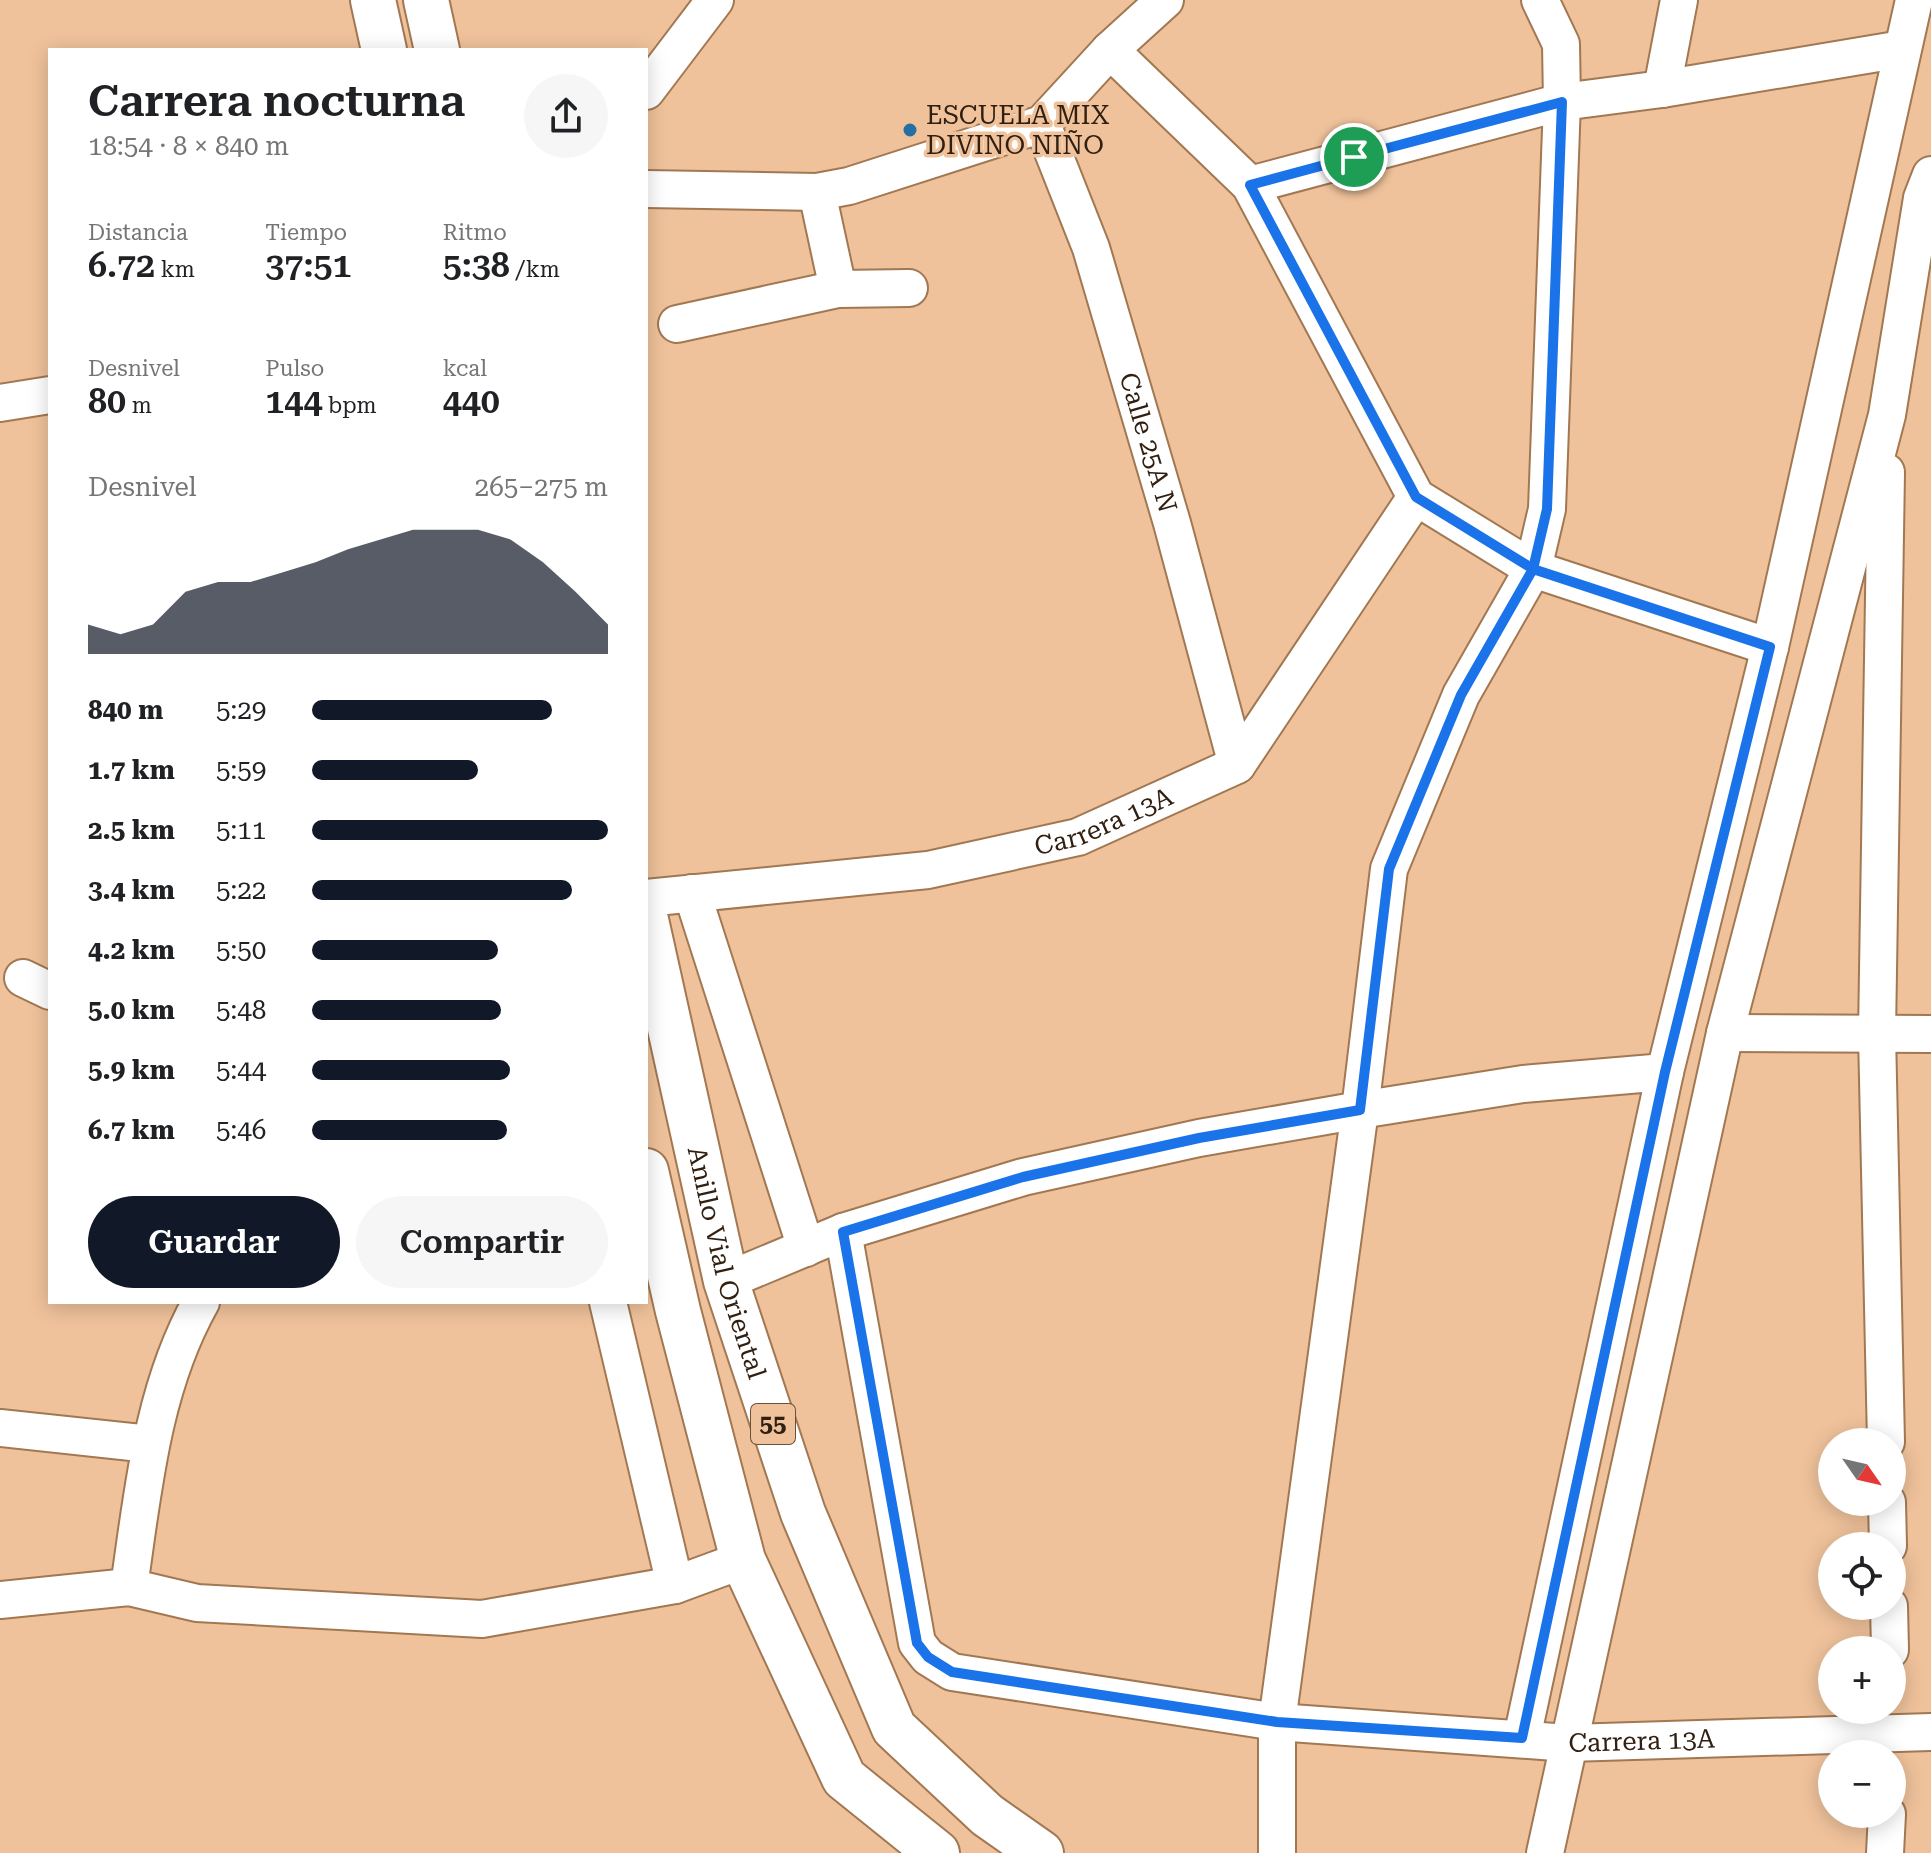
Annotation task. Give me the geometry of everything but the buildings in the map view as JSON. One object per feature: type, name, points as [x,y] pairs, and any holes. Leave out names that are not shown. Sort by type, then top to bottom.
[{"type":"highway","points":[[373,0],[384,48]]},
{"type":"highway","points":[[426,0],[437,48]]},
{"type":"highway","name":"Anillo Vial Oriental","points":[[648,929],[726,1281],[803,1513],[894,1728],[987,1815],[1041,1853]]},
{"type":"highway","name":"55","points":[[648,1180],[678,1311],[743,1560],[844,1778],[937,1853]]},
{"type":"street","points":[[648,88],[715,0]]},
{"type":"street","points":[[648,189],[817,192],[849,186],[1042,124],[1110,50],[1165,0]]},
{"type":"street","points":[[1277,1853],[1277,1722],[1360,1110],[1389,869],[1461,695],[1533,569],[1547,509],[1562,102],[1561,44],[1540,0]]},
{"type":"street","points":[[1662,89],[1679,0]]},
{"type":"street","points":[[1522,1738],[1665,1072],[1770,647],[1914,0]]},
{"type":"street","points":[[1250,185],[1562,102],[1662,89],[1902,49]]},
{"type":"street","points":[[1110,50],[1250,185],[1416,497],[1533,569],[1770,647]]},
{"type":"street","name":"Calle 25A N","points":[[1042,124],[1091,248],[1172,523],[1237,765]]},
{"type":"street","points":[[1545,1853],[1725,1033],[1887,415],[1922,198],[1931,175]]},
{"type":"street","points":[[817,192],[838,289]]},
{"type":"street","points":[[677,324],[838,289],[909,288]]},
{"type":"street","points":[[0,403],[48,395]]},
{"type":"street","points":[[1886,1428],[1877,1034],[1887,415]]},
{"type":"street","points":[[1237,765],[1416,497]]},
{"type":"street","name":"Carrera 13A","points":[[648,898],[928,870],[1078,837],[1237,765]]},
{"type":"street","points":[[692,893],[806,1248]]},
{"type":"street","points":[[1725,1033],[1931,1034]]},
{"type":"street","points":[[726,1281],[843,1232],[1023,1177],[1199,1138],[1360,1110],[1523,1084],[1665,1072]]},
{"type":"street","name":"Carrera 13A","points":[[843,1232],[917,1643],[928,1657],[952,1672],[1277,1722],[1569,1743],[1931,1732]]},
{"type":"street","points":[[129,1587],[150,1444],[171,1373],[200,1304]]},
{"type":"street","points":[[608,1304],[675,1585]]},
{"type":"street","points":[[0,1428],[150,1444]]},
{"type":"street","points":[[0,1600],[129,1587],[197,1603],[482,1619],[675,1585],[743,1560]]},
{"type":"street","points":[[1885,1853],[1886,1828]]},
{"type":"place","name":"ESCUELA MIX DIVINO NIÑO","points":[[910,130]]},
{"type":"route","points":[[1354,157],[1250,185],[1416,497],[1533,569],[1461,695],[1389,869],[1360,1110],[1199,1138],[1023,1177],[843,1232],[917,1643],[928,1657],[952,1672],[1277,1722],[1522,1738],[1665,1072],[1770,647],[1533,569],[1547,509],[1562,102],[1354,157]]}]
